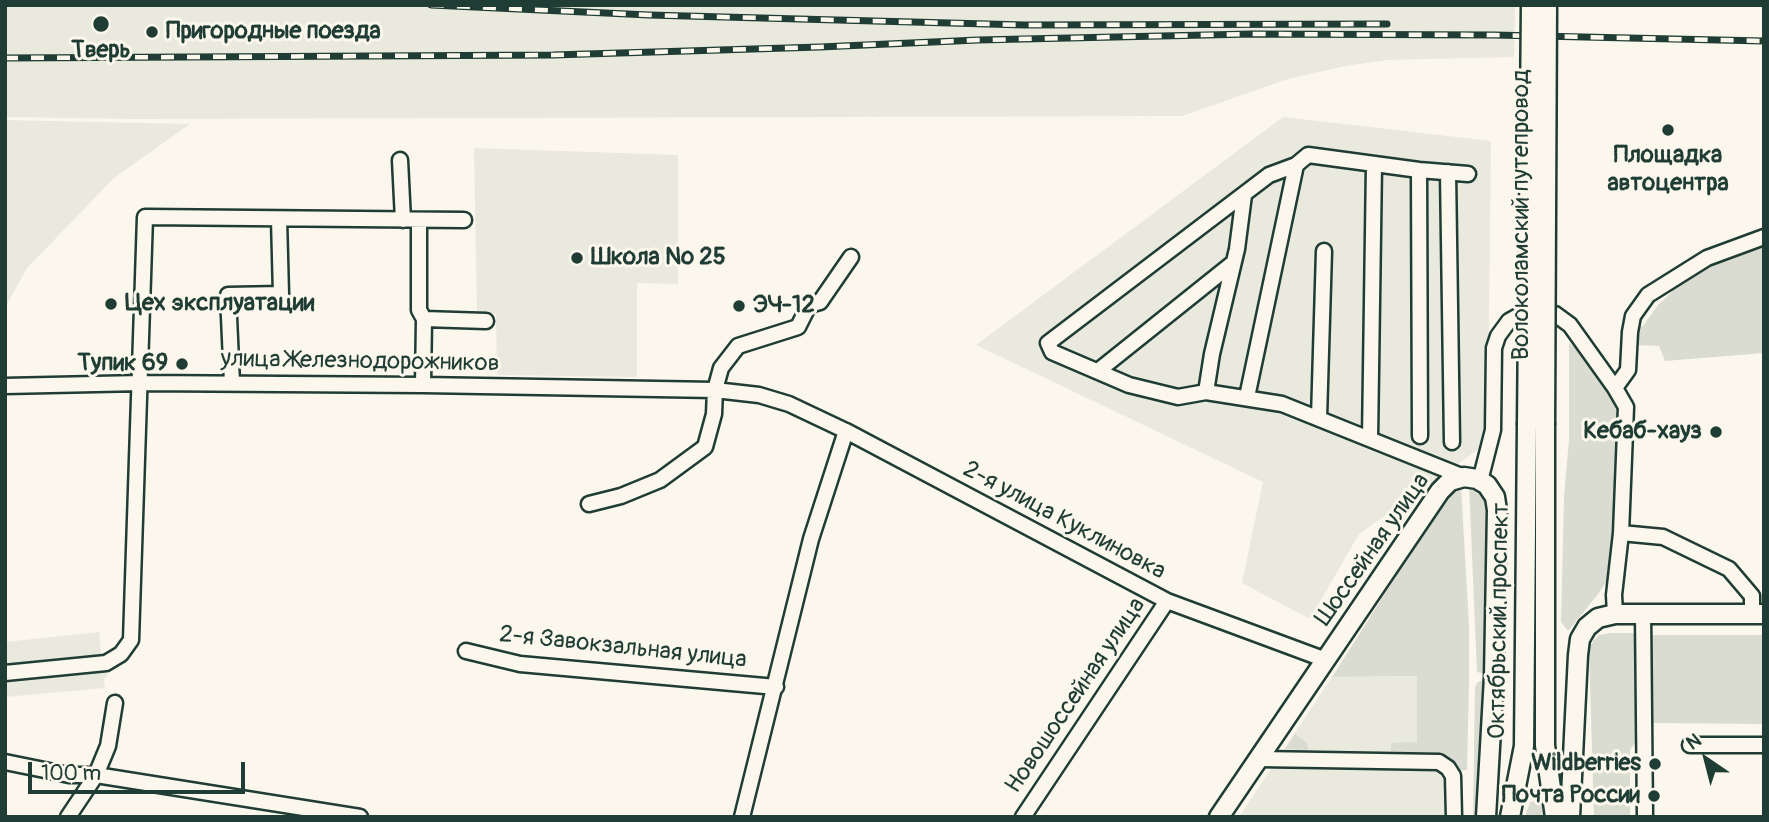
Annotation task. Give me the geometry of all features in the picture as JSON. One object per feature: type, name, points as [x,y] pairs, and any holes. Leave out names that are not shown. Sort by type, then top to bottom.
[{"type":"main road","name":"Волоколамский путепровод","points":[[1531,5],[1536,425]]},
{"type":"main road","name":"Волоколамский путепровод","points":[[1536,425],[1547,5]]},
{"type":"main road","name":"Октябрьский проспект","points":[[1536,425],[1545,745],[1555,817]]},
{"type":"main road","name":"Октябрьский проспект","points":[[1510,817],[1524,746],[1536,425]]},
{"type":"main road","name":"Шоссейная улица","points":[[1219,817],[1440,491],[1450,481],[1472,479]]},
{"type":"main road","points":[[1472,479],[1492,491],[1497,510],[1494,677],[1486,817]]},
{"type":"main road","points":[[1570,817],[1580,639],[1592,622],[1605,615],[1615,614],[1758,614]]},
{"type":"main road","points":[[1552,792],[1564,795],[1573,787]]},
{"type":"street","points":[[1468,174],[1308,155],[1296,165],[1269,175],[1048,343],[1052,352],[1129,385],[1178,397],[1206,392],[1282,404],[1472,479],[1493,430],[1494,348],[1501,330],[1525,312],[1537,310],[1560,317],[1573,330],[1626,407],[1615,614]]},
{"type":"street","points":[[400,160],[402,220]]},
{"type":"street","points":[[1370,439],[1374,164]]},
{"type":"street","points":[[1247,397],[1296,165]]},
{"type":"street","points":[[1419,170],[1420,436]]},
{"type":"street","points":[[1448,172],[1452,442]]},
{"type":"street","points":[[1206,392],[1244,195]]},
{"type":"street","points":[[5,673],[106,663],[121,654],[131,640],[145,217],[464,220]]},
{"type":"street","points":[[232,383],[228,295],[281,294],[279,219]]},
{"type":"street","points":[[419,220],[419,310],[424,319],[423,385]]},
{"type":"street","points":[[1615,388],[1628,370],[1633,316],[1648,295],[1707,258],[1764,237]]},
{"type":"street","points":[[1320,418],[1324,251]]},
{"type":"street","points":[[589,504],[621,496],[660,480],[705,447],[714,414],[715,390],[721,368],[738,346],[798,327],[809,305],[820,302],[852,257]]},
{"type":"street","points":[[1098,371],[1233,263]]},
{"type":"street","points":[[424,319],[486,321]]},
{"type":"street","name":"улица Железнодорожников","points":[[5,386],[232,383],[715,390],[759,395],[789,404]]},
{"type":"street","name":"2-я улица Куклиновка","points":[[789,404],[846,430],[1167,601],[1326,660]]},
{"type":"street","name":"2-я Завокзальная улица","points":[[742,817],[811,539],[846,430]]},
{"type":"street","points":[[1621,533],[1663,537],[1729,569],[1752,596],[1758,614]]},
{"type":"street","name":"Новошоссейная улица","points":[[1023,817],[1167,601]]},
{"type":"street","points":[[1643,613],[1645,817]]},
{"type":"street","name":"2-я Завокзальная улица","points":[[466,651],[520,664],[776,687]]},
{"type":"street","points":[[68,817],[96,775],[107,746],[115,703]]},
{"type":"street","points":[[1319,743],[1319,759]]},
{"type":"street","points":[[1690,745],[1764,746]]},
{"type":"street","points":[[1260,759],[1439,762],[1448,768],[1453,776],[1454,817]]},
{"type":"street","points":[[5,762],[69,775],[96,775],[360,817]]},
{"type":"shaded area","points":[[5,5],[1515,5],[1514,57],[1387,60],[1345,66],[1288,79],[1182,116],[133,119],[5,117]]},
{"type":"shaded area","points":[[1283,117],[1491,141],[1488,401],[1483,446],[1359,534],[1310,619],[1242,583],[1263,482],[976,345]]},
{"type":"shaded area","points":[[5,120],[190,124],[114,178],[27,268],[5,308]]},
{"type":"shaded area","name":"Школа № 25","points":[[474,148],[678,155],[678,284],[637,283],[637,377],[497,375],[496,314],[477,313]]},
{"type":"shaded area","points":[[1764,244],[1764,353],[1665,361],[1659,346],[1636,345],[1637,328],[1643,326],[1658,305],[1677,287],[1710,266]]},
{"type":"shaded area","points":[[1569,343],[1580,350],[1620,408],[1618,501],[1610,576],[1568,631],[1561,622],[1564,496],[1569,440]]},
{"type":"shaded area","points":[[1469,485],[1482,494],[1485,500],[1488,561],[1485,579],[1490,635],[1489,672],[1484,674],[1477,672]]},
{"type":"shaded area","points":[[1461,487],[1469,625],[1469,682],[1467,770],[1459,771],[1452,761],[1437,754],[1395,753],[1391,750],[1391,743],[1417,742],[1417,676],[1332,677],[1450,491]]},
{"type":"shaded area","points":[[99,632],[101,653],[105,653],[105,688],[5,697],[5,642]]},
{"type":"shaded area","points":[[1634,633],[1637,740],[1630,750],[1630,817],[1594,817],[1589,650],[1599,635]]},
{"type":"shaded area","points":[[1650,635],[1764,635],[1764,724],[1653,723]]},
{"type":"shaded area","points":[[1432,676],[1462,735],[1460,817],[1239,817],[1332,677]]},
{"type":"shaded area","points":[[1483,680],[1490,682],[1488,817],[1473,817],[1475,687]]},
{"type":"shaded area","points":[[1295,734],[1307,743],[1308,750],[1285,749]]},
{"type":"shaded area","points":[[1538,800],[1545,805],[1546,817],[1525,817],[1530,802]]},
{"type":"railway","points":[[431,5],[649,15],[1025,25],[1387,24]]},
{"type":"railway","points":[[5,58],[553,55],[978,40],[1252,34],[1494,35],[1764,41]]},
{"type":"place","name":"Тверь","points":[[101,24]]},
{"type":"place","name":"Пригородные поезда","points":[[152,32]]},
{"type":"place","name":"Площадка автоцентра","points":[[1668,130]]},
{"type":"place","name":"Школа № 25","points":[[577,258]]},
{"type":"place","name":"Цех эксплуатации","points":[[111,304]]},
{"type":"place","name":"ЭЧ-12","points":[[739,306]]},
{"type":"place","name":"Тупик 69","points":[[182,364]]},
{"type":"place","name":"Кебаб-хауз","points":[[1716,432]]},
{"type":"place","name":"Wildberries","points":[[1655,764]]},
{"type":"place","name":"Почта России","points":[[1654,796]]}]
